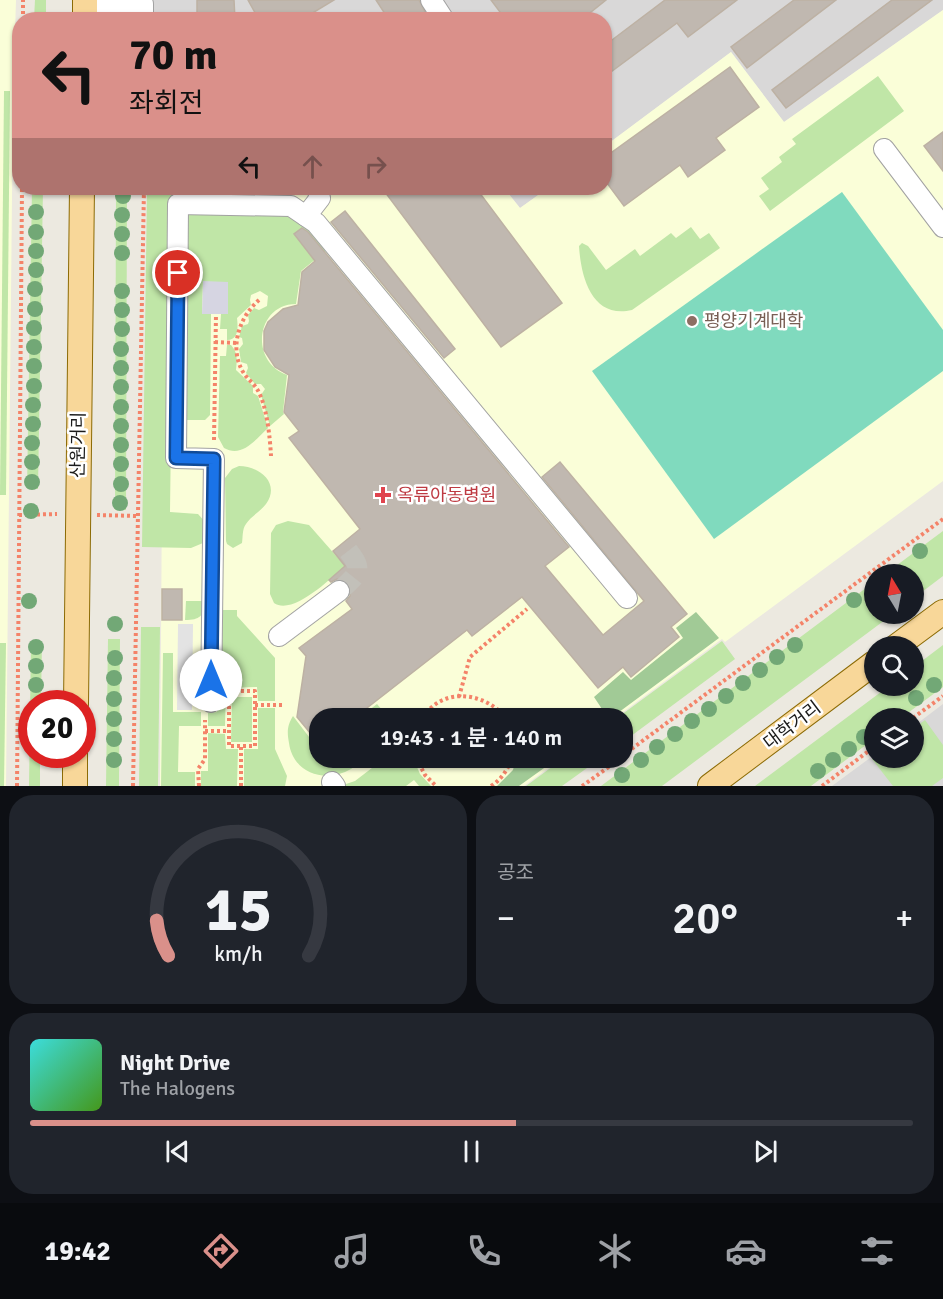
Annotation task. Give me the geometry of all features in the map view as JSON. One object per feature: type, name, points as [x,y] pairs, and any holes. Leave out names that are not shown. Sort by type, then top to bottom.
[{"type":"main road","name":"산원거리","points":[[76,690],[82,195]]},
{"type":"main road","points":[[911,636],[943,612]]},
{"type":"main road","name":"대학거리","points":[[710,786],[864,670]]},
{"type":"main road","points":[[75,768],[75,786]]},
{"type":"street","points":[[85,8],[143,4],[143,12]]},
{"type":"street","points":[[884,149],[943,227]]},
{"type":"street","points":[[306,216],[320,198],[319,195]]},
{"type":"street","points":[[211,702],[214,459],[176,458],[178,204],[291,206],[306,216],[323,232],[627,598]]},
{"type":"street","points":[[279,636],[339,591]]},
{"type":"path","points":[[17,786],[22,195]]},
{"type":"path","points":[[133,786],[144,195]]},
{"type":"path","points":[[259,300],[246,314],[240,325],[237,343],[244,374],[258,390],[270,429],[271,456]]},
{"type":"path","points":[[214,459],[216,314]]},
{"type":"path","points":[[215,342],[237,343]]},
{"type":"path","points":[[633,749],[943,519]]},
{"type":"path","points":[[459,697],[470,657],[527,609]]},
{"type":"path","points":[[229,691],[255,691],[255,746],[229,746],[229,731],[229,691]]},
{"type":"path","points":[[433,708],[453,697],[469,696],[485,700],[497,708]]},
{"type":"path","points":[[924,710],[943,696]]},
{"type":"path","points":[[199,786],[198,769],[205,759],[204,710],[211,702]]},
{"type":"path","points":[[255,705],[284,705]]},
{"type":"path","points":[[205,731],[229,731]]},
{"type":"path","points":[[241,747],[241,786]]},
{"type":"path","points":[[822,786],[864,754]]},
{"type":"path","points":[[421,768],[436,786]]},
{"type":"path","points":[[491,786],[498,782],[508,768]]},
{"type":"path","points":[[582,786],[607,768]]},
{"type":"shaded area","points":[[0,0],[16,0],[16,12],[12,12],[6,786],[0,786]]},
{"type":"shaded area","points":[[149,0],[943,0],[943,10],[784,122],[731,52],[612,141],[612,12],[150,12]]},
{"type":"shaded area","points":[[943,10],[943,481],[725,642],[722,639],[629,708],[309,708],[309,768],[548,768],[524,786],[160,786],[164,196],[510,195],[520,208],[538,195],[612,195],[612,141],[731,52],[784,122]]},
{"type":"shaded area","points":[[510,195],[538,195],[520,208]]},
{"type":"shaded area","points":[[203,281],[228,282],[228,314],[202,314]]},
{"type":"shaded area","points":[[696,612],[719,638],[624,708],[601,708],[594,697],[623,672],[631,680],[683,638],[676,628]]},
{"type":"shaded area","points":[[178,624],[193,624],[192,710],[177,710]]},
{"type":"shaded area","points":[[943,704],[943,786],[832,786],[864,762],[864,768],[924,768],[924,718]]},
{"type":"shaded area","points":[[514,768],[544,768],[519,786],[497,786]]},
{"type":"green space","points":[[35,0],[46,0],[46,12],[34,12]]},
{"type":"green space","points":[[878,76],[904,111],[770,211],[759,196],[769,189],[761,178],[782,162],[779,157],[796,144],[792,139]]},
{"type":"green space","points":[[4,91],[10,91],[6,495],[0,495]]},
{"type":"green space","points":[[842,192],[943,330],[943,371],[714,539],[592,371]]},
{"type":"green space","points":[[32,195],[43,195],[38,489],[27,489]]},
{"type":"green space","points":[[116,195],[127,195],[126,510],[115,510]]},
{"type":"green space","points":[[147,195],[174,195],[170,512],[198,514],[207,524],[203,543],[191,548],[142,547]]},
{"type":"green space","points":[[184,213],[286,214],[300,218],[327,250],[301,271],[296,304],[272,313],[262,335],[267,358],[275,368],[287,375],[284,414],[270,426],[261,395],[265,389],[261,384],[255,384],[246,373],[247,364],[241,362],[239,349],[243,344],[242,338],[239,337],[242,326],[248,324],[248,315],[254,308],[259,310],[267,306],[268,296],[260,291],[251,295],[251,305],[237,318],[236,335],[227,340],[227,329],[220,329],[221,314],[227,314],[228,282],[203,282],[202,313],[211,314],[210,415],[205,420],[186,420]]},
{"type":"green space","points":[[691,227],[700,239],[709,233],[720,248],[632,310],[618,311],[607,308],[591,293],[582,271],[579,246],[582,243],[588,246],[606,270],[635,249],[640,256],[671,233],[676,238]]},
{"type":"green space","points":[[227,345],[231,345],[235,351],[236,370],[253,386],[253,393],[258,396],[268,428],[248,446],[237,451],[224,448],[218,437],[220,356],[226,356]]},
{"type":"green space","points":[[239,466],[260,472],[266,477],[271,489],[266,504],[245,526],[242,543],[233,548],[226,541],[225,478],[232,469]]},
{"type":"green space","points":[[288,521],[309,525],[345,566],[311,594],[282,606],[274,603],[270,594],[271,533],[276,525]]},
{"type":"green space","points":[[943,531],[943,576],[924,590],[924,564],[898,564]]},
{"type":"green space","points":[[864,589],[864,624],[880,624],[662,786],[601,786],[625,768],[633,768],[633,762]]},
{"type":"green space","points":[[186,601],[205,601],[204,610],[200,616],[185,620]]},
{"type":"green space","points":[[217,610],[237,610],[237,616],[275,658],[275,701],[258,701],[257,687],[226,688],[225,726],[208,726],[208,713],[217,712]]},
{"type":"green space","points":[[141,627],[160,627],[158,786],[139,786]]},
{"type":"green space","points":[[108,639],[120,639],[119,786],[106,786]]},
{"type":"green space","points":[[31,641],[42,641],[41,690],[30,690]]},
{"type":"green space","points":[[722,641],[735,659],[633,735],[633,708],[631,708]]},
{"type":"green space","points":[[0,643],[6,643],[4,786],[0,786]]},
{"type":"green space","points":[[943,645],[943,687],[915,708],[864,708],[864,746],[811,786],[755,786],[876,696],[924,696],[924,659]]},
{"type":"green space","points":[[163,653],[173,653],[173,712],[201,712],[201,726],[179,726],[178,772],[195,772],[195,786],[161,786]]},
{"type":"green space","points":[[232,697],[252,697],[252,742],[231,742]]},
{"type":"green space","points":[[258,708],[275,708],[275,749],[287,776],[285,786],[244,786],[244,749],[258,749]]},
{"type":"green space","points":[[293,716],[309,737],[309,768],[352,768],[341,773],[321,775],[304,768],[292,753],[288,736]]},
{"type":"green space","points":[[924,721],[943,745],[943,778],[932,786],[893,786],[879,768],[924,768]]},
{"type":"green space","points":[[208,733],[225,734],[226,749],[238,749],[237,786],[201,786],[201,771],[208,771]]},
{"type":"green space","points":[[29,768],[40,768],[40,786],[29,786]]},
{"type":"green space","points":[[372,768],[417,768],[431,786],[419,786],[414,780],[406,786],[340,786],[355,781]]},
{"type":"green space","points":[[550,768],[587,768],[562,786],[526,786]]},
{"type":"building","points":[[197,0],[234,0],[235,12],[197,12]]},
{"type":"building","points":[[248,0],[334,0],[314,12],[255,12]]},
{"type":"building","points":[[376,0],[419,0],[425,12],[384,12]]},
{"type":"building","points":[[491,0],[606,0],[591,12],[500,12]]},
{"type":"building","points":[[665,0],[737,0],[688,37],[677,23],[612,71],[612,40]]},
{"type":"building","points":[[794,0],[836,0],[747,68],[731,47]]},
{"type":"building","points":[[892,0],[932,0],[786,108],[772,90]]},
{"type":"building","points":[[730,67],[759,107],[716,138],[725,150],[688,177],[680,165],[624,206],[612,190],[612,152]]},
{"type":"building","points":[[943,132],[943,171],[924,146]]},
{"type":"building","points":[[387,195],[481,195],[562,303],[501,347]]},
{"type":"building","points":[[345,211],[455,349],[444,358],[331,222]]},
{"type":"building","points":[[302,228],[308,232],[569,547],[545,566],[603,635],[644,601],[542,477],[560,462],[687,614],[671,627],[679,637],[631,677],[623,667],[598,688],[522,597],[472,636],[467,630],[367,708],[309,708],[309,732],[297,717],[306,656],[299,648],[352,609],[346,601],[351,590],[348,583],[337,579],[331,582],[329,580],[345,566],[333,551],[360,529],[289,438],[299,431],[284,412],[289,375],[275,367],[264,350],[264,331],[268,322],[283,309],[298,305],[302,272],[315,261],[294,234]]},
{"type":"building","points":[[162,589],[182,589],[182,620],[162,620]]},
{"type":"tunnel","points":[[339,591],[353,578],[357,568],[342,543]]},
{"type":"place","name":"평양기계대학","points":[[692,321]]},
{"type":"place","name":"옥류아동병원","points":[[383,495]]},
{"type":"route","points":[[178,273],[176,458],[214,459],[211,680]]}]
